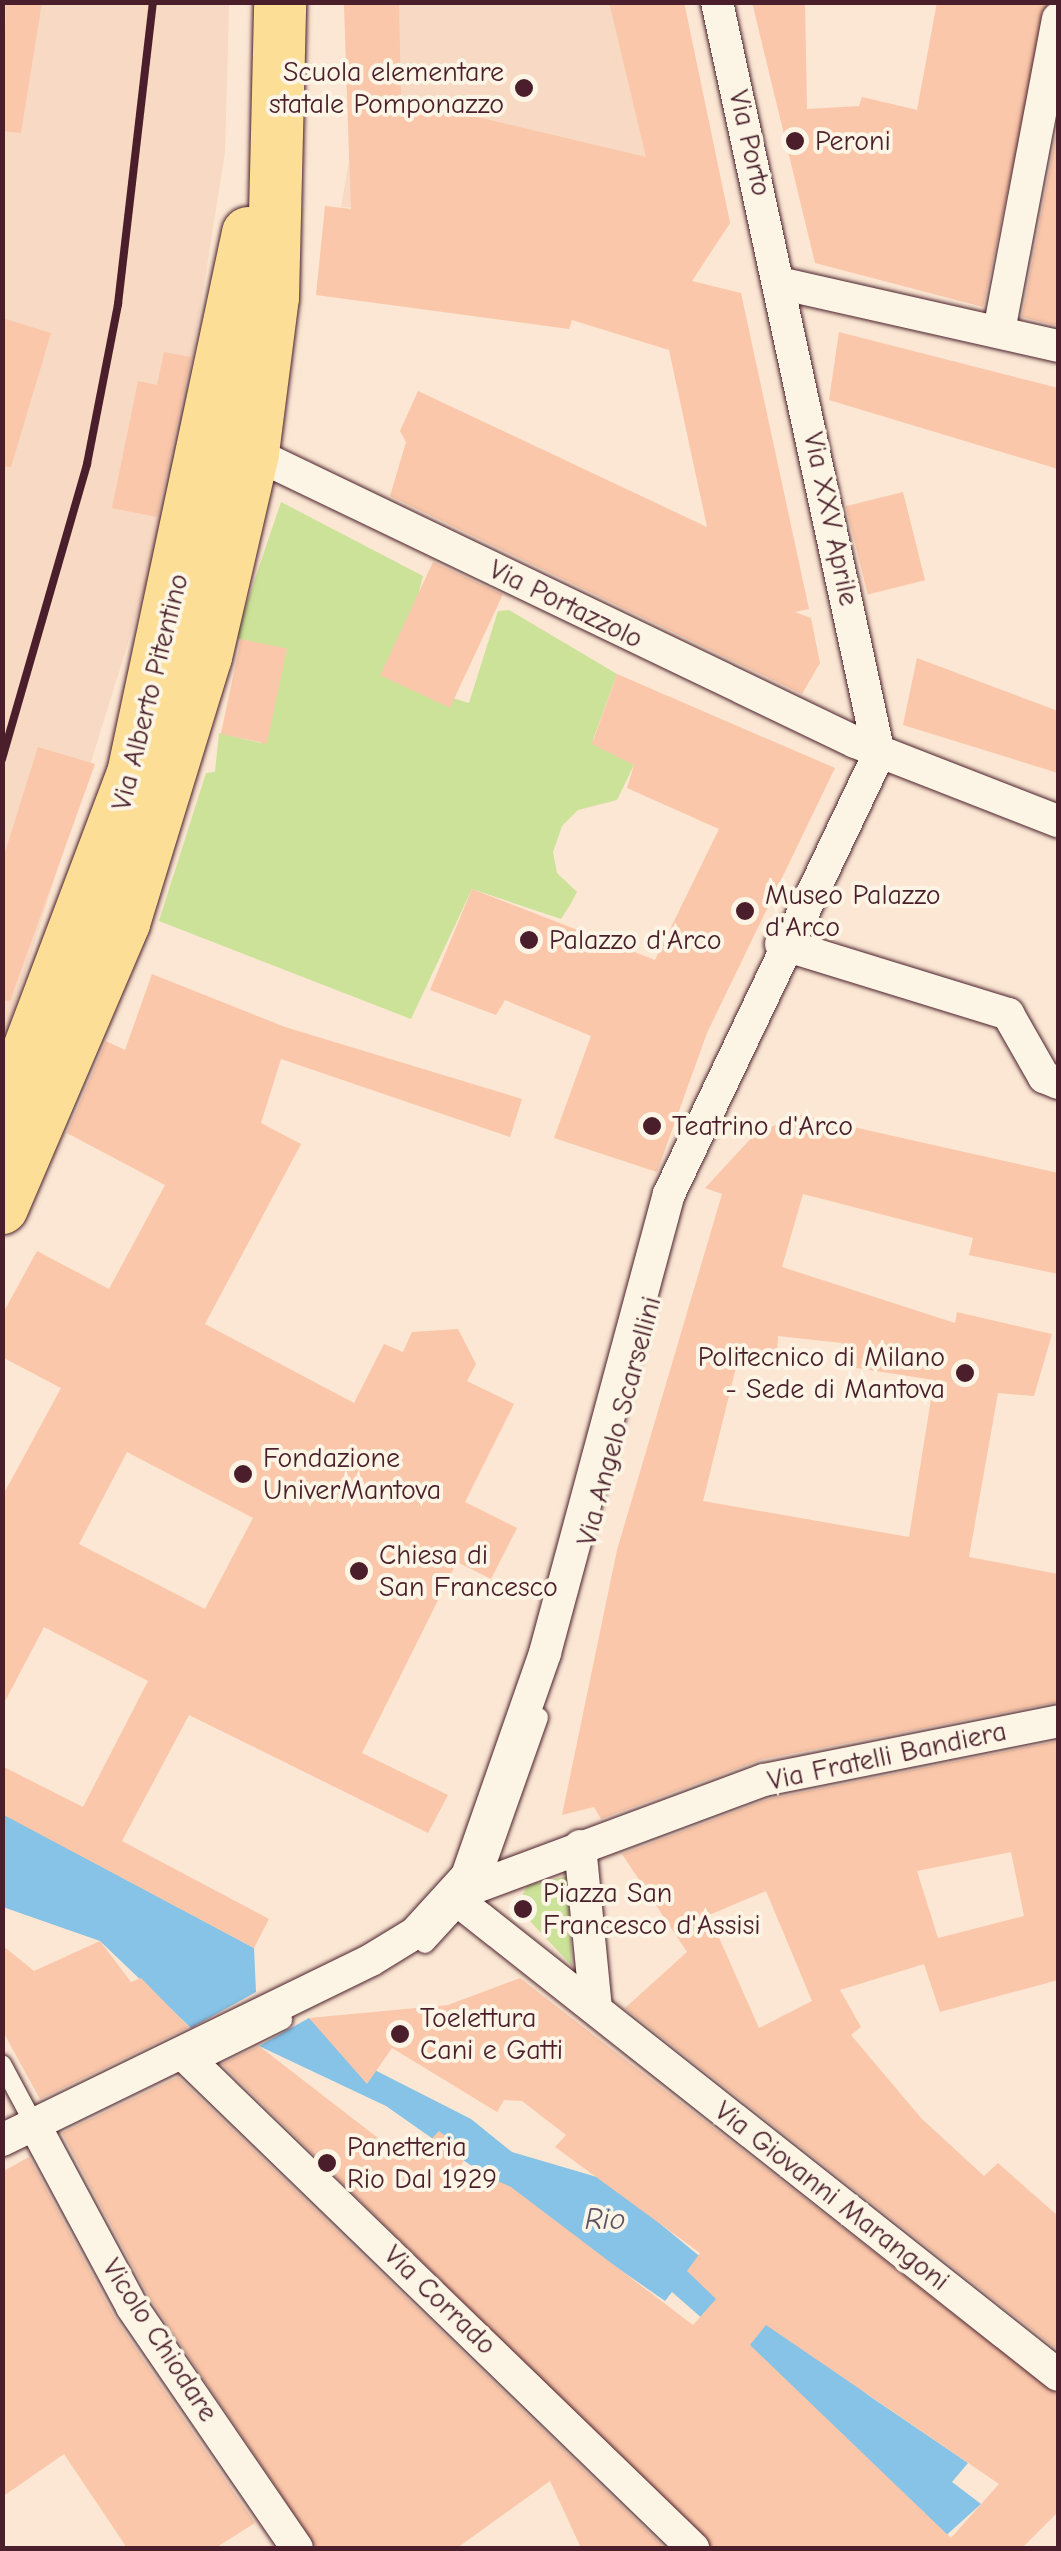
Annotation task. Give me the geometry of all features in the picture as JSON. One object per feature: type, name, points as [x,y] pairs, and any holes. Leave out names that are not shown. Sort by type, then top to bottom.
[{"type":"main road","name":"Via Alberto Pitentino","points":[[2,1208],[124,923],[206,657],[252,453],[274,297],[280,2]]},
{"type":"main road","name":"Via Alberto Pitentino","points":[[2,1120],[133,774],[278,91]]},
{"type":"street","name":"Via Porto","points":[[718,2],[783,284]]},
{"type":"street","points":[[999,332],[1058,19]]},
{"type":"street","name":"Via Alberto Pitentino","points":[[245,248],[251,311],[238,402],[252,453]]},
{"type":"street","points":[[783,284],[1058,346]]},
{"type":"street","name":"Via XXV Aprile","points":[[783,284],[879,754]]},
{"type":"street","name":"Via Portazzolo","points":[[252,453],[879,754],[1058,821]]},
{"type":"street","name":"Via Angelo Scarsellini","points":[[466,1895],[504,1808],[642,1283],[718,1093],[879,754]]},
{"type":"street","points":[[787,947],[1008,1014],[1044,1077],[1058,1082]]},
{"type":"street","name":"Via Fratelli Bandiera","points":[[592,1841],[764,1780],[1058,1721]]},
{"type":"street","points":[[2,2140],[37,2130],[221,2045],[303,2002],[416,1933],[466,1895],[592,1841],[600,2012]]},
{"type":"street","points":[[466,1895],[600,2012]]},
{"type":"street","name":"Via Giovanni Marangoni","points":[[600,2012],[1058,2375]]},
{"type":"street","name":"Via Corrado","points":[[188,2060],[693,2548]]},
{"type":"street","name":"Vicolo Chiodare","points":[[37,2130],[132,2307],[298,2548]]},
{"type":"lane","points":[[2,2064],[37,2130],[2,2154]]},
{"type":"shaded area","points":[[3,3],[229,3],[225,152],[167,518],[3,1044]]},
{"type":"shaded area","name":"Scuola elementare statale Pomponazzo","points":[[344,3],[684,3],[730,223],[716,244],[609,217],[341,207],[349,161]]},
{"type":"green space","points":[[281,502],[423,576],[396,681],[469,703],[498,611],[509,610],[617,674],[593,740],[634,765],[617,800],[578,810],[562,826],[553,852],[557,873],[577,892],[570,905],[561,919],[472,889],[411,1019],[159,921],[206,773],[215,772],[219,733],[261,743],[287,649],[235,638]]},
{"type":"green space","points":[[568,1876],[572,1966],[516,1906],[528,1885]]},
{"type":"water","points":[[3,1814],[254,1948],[256,1992],[191,2028],[100,1941],[3,1907]]},
{"type":"water","name":"Rio","points":[[309,2018],[355,2060],[471,2119],[512,2152],[607,2180],[868,2395],[968,2463],[952,2482],[981,2504],[932,2548],[925,2513],[672,2292],[665,2301],[386,2106],[259,2046]]},
{"type":"building","points":[[6,2],[42,2],[21,133],[2,131]]},
{"type":"building","points":[[344,2],[399,2],[401,99],[646,157],[609,2],[684,2],[730,223],[692,281],[741,293],[809,609],[795,612],[811,618],[820,663],[802,694],[390,496],[406,442],[400,431],[418,391],[707,527],[669,350],[572,320],[569,329],[316,295],[325,206],[351,209]]},
{"type":"building","points":[[752,2],[805,2],[807,109],[859,106],[862,97],[917,110],[937,2],[1048,2],[983,307],[815,263]]},
{"type":"building","points":[[1058,124],[1058,326],[1022,317]]},
{"type":"building","points":[[2,318],[51,333],[11,467],[2,466]]},
{"type":"building","points":[[839,332],[1058,388],[1058,469],[829,400]]},
{"type":"building","points":[[164,352],[191,357],[157,517],[112,508],[138,381],[157,385]]},
{"type":"building","points":[[903,492],[925,580],[868,595],[846,506]]},
{"type":"building","points":[[433,562],[503,595],[450,708],[380,675]]},
{"type":"building","points":[[241,639],[287,649],[267,744],[221,734]]},
{"type":"building","points":[[917,658],[1058,711],[1058,773],[903,725]]},
{"type":"building","name":"Palazzo d'Arco","points":[[617,674],[835,768],[707,1033],[657,1172],[554,1138],[591,1036],[505,1000],[496,1015],[430,990],[472,889],[655,960],[719,829],[627,788],[634,765],[592,744]]},
{"type":"building","points":[[38,747],[95,764],[10,1001],[2,1000],[2,862]]},
{"type":"building","points":[[152,974],[285,1027],[522,1099],[510,1137],[281,1059],[261,1123],[301,1144],[205,1324],[354,1403],[384,1344],[403,1352],[412,1332],[458,1329],[476,1364],[467,1381],[514,1404],[465,1502],[517,1528],[491,1579],[457,1562],[362,1753],[448,1795],[428,1833],[189,1715],[122,1841],[269,1919],[254,1948],[2,1814],[2,1766],[83,1807],[148,1681],[44,1627],[2,1707],[2,1497],[61,1388],[2,1357],[2,1315],[37,1251],[109,1289],[165,1185],[67,1133],[106,1041],[125,1050]],"holes":[[[127,1452],[253,1518],[205,1609],[79,1544]]]},
{"type":"building","points":[[800,1115],[1058,1173],[1058,1274],[969,1255],[973,1238],[803,1194],[782,1267],[955,1323],[957,1312],[1052,1334],[1034,1396],[998,1393],[969,1557],[1058,1574],[1058,1702],[760,1760],[601,1819],[594,1807],[562,1815],[617,1550],[722,1194],[705,1188],[756,1133]],"holes":[[[778,1336],[842,1343],[844,1366],[934,1380],[909,1537],[703,1501],[740,1351],[777,1356]]]},
{"type":"building","points":[[1058,1741],[1058,1980],[940,2012],[924,1964],[840,1990],[861,2027],[851,2035],[921,2118],[984,2176],[998,2163],[1058,2216],[1058,2350],[625,2008],[687,1952],[622,1854],[769,1799]],"holes":[[[1011,1852],[1024,1916],[938,1938],[917,1871]],[[766,1891],[812,2001],[759,2028],[709,1915]]]},
{"type":"building","points":[[100,1941],[131,1982],[141,1978],[189,2027],[40,2099],[2,2030],[2,1945],[34,1971]]},
{"type":"building","points":[[520,1978],[1058,2395],[1058,2512],[1022,2548],[712,2548],[222,2064],[259,2046],[409,2162],[439,2131],[468,2154],[461,2165],[511,2187],[693,2325],[716,2299],[687,2271],[700,2253],[555,2147],[566,2135],[522,2101],[504,2100],[497,2112],[392,2048],[367,2084],[309,2018],[448,2005]],"holes":[[[766,2325],[999,2484],[951,2538],[750,2345]]]},
{"type":"building","points":[[178,2077],[665,2548],[581,2548],[550,2481],[457,2548],[317,2548],[149,2297],[62,2133]]},
{"type":"building","points":[[29,2157],[115,2318],[255,2523],[215,2548],[127,2548],[64,2454],[2,2497],[2,2172]]},
{"type":"railway","points":[[2,759],[87,464],[118,304],[153,2]]},
{"type":"place","name":"Scuola elementare statale Pomponazzo","points":[[524,88]]},
{"type":"place","name":"Peroni","points":[[795,141]]},
{"type":"place","name":"Museo Palazzo d'Arco","points":[[745,911]]},
{"type":"place","name":"Palazzo d'Arco","points":[[529,940]]},
{"type":"place","name":"Teatrino d'Arco","points":[[652,1126]]},
{"type":"place","name":"Politecnico di Milano - Sede di Mantova","points":[[965,1373]]},
{"type":"place","name":"Fondazione UniverMantova","points":[[243,1474]]},
{"type":"place","name":"Chiesa di San Francesco","points":[[359,1571]]},
{"type":"place","name":"Piazza San Francesco d'Assisi","points":[[523,1909]]},
{"type":"place","name":"Toelettura Cani e Gatti","points":[[400,2034]]},
{"type":"place","name":"Panetteria Rio Dal 1929","points":[[327,2163]]}]
